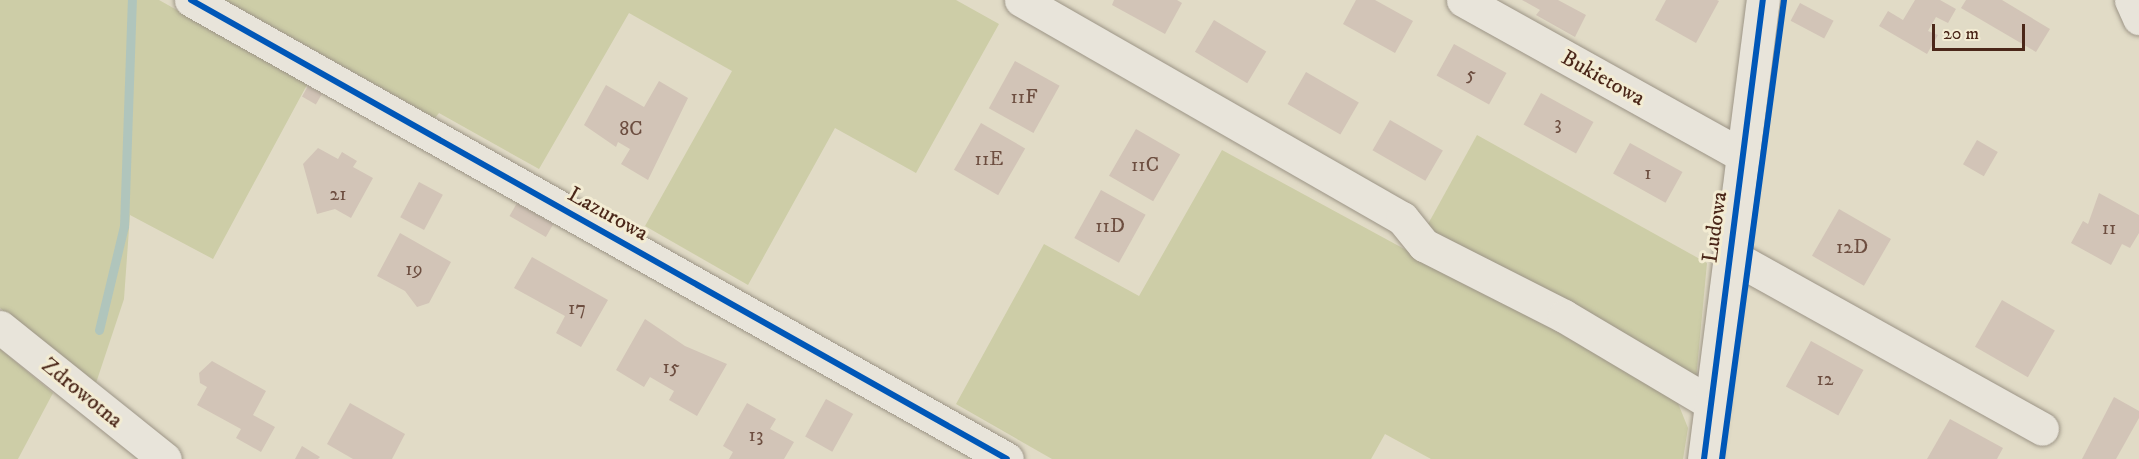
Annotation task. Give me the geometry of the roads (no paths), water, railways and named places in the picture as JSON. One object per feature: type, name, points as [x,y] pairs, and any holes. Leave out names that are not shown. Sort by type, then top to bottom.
[{"type":"street","name":"Lazurowa","points":[[190,0],[1007,459]]},
{"type":"street","points":[[1021,0],[1402,218],[1424,246],[1564,316],[1712,404]]},
{"type":"street","name":"Bukietowa","points":[[1463,0],[1743,156]]},
{"type":"street","name":"Ludowa","points":[[1704,459],[1763,0]]},
{"type":"street","points":[[2131,0],[2139,18]]},
{"type":"street","points":[[1730,255],[2042,429]]},
{"type":"street","name":"Zdrowotna","points":[[0,327],[165,459]]},
{"type":"waterway","points":[[99,330],[124,226],[132,0]]}]
